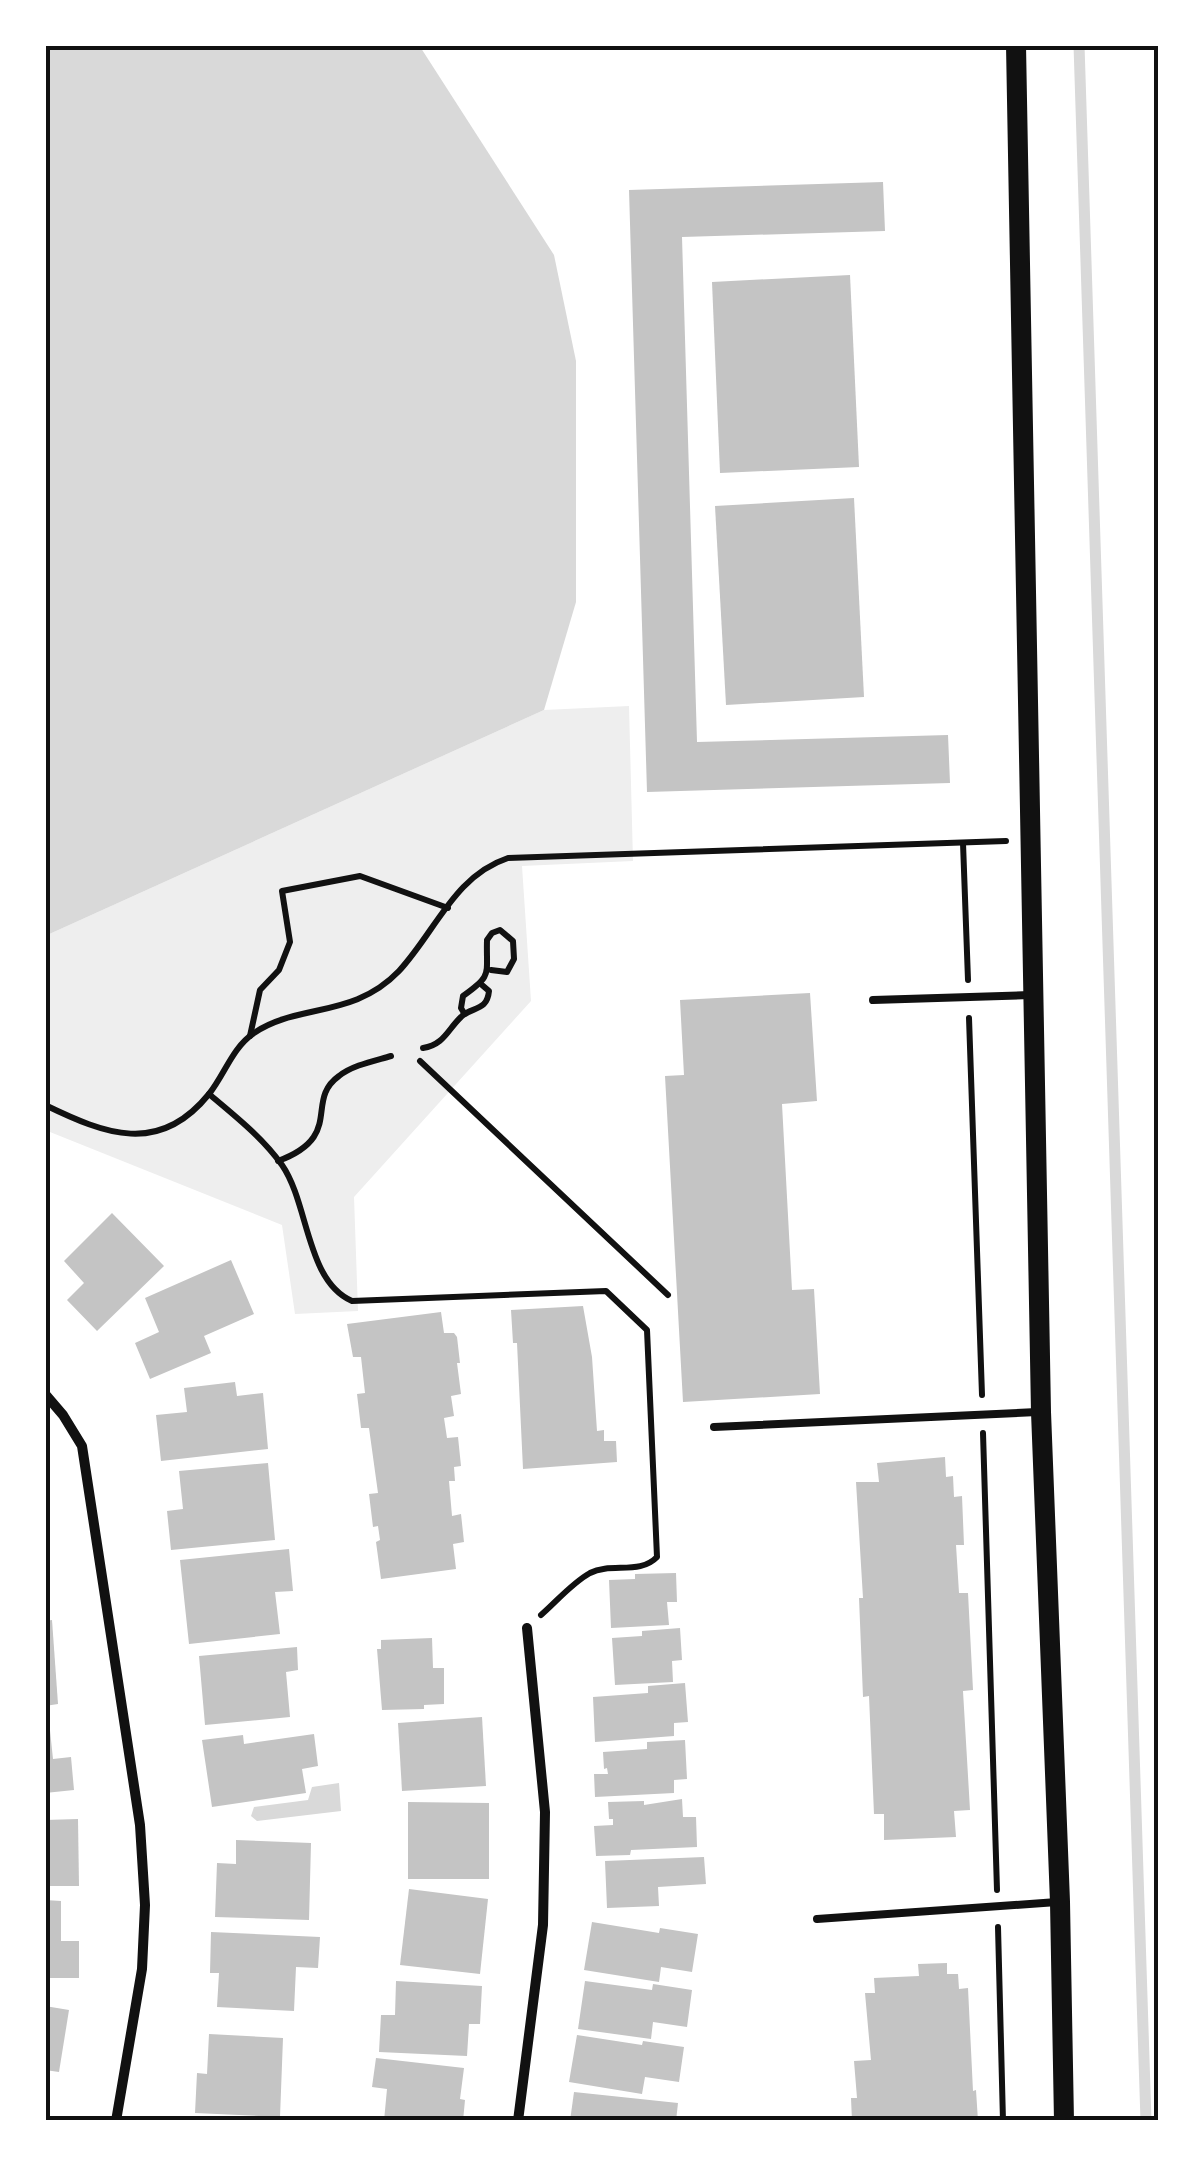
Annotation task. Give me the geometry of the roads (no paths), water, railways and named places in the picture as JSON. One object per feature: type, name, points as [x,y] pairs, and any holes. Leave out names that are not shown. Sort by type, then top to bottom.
[{"type":"main road","points":[[1016,45],[1041,1412],[1060,1902],[1064,2121]]},
{"type":"street","points":[[45,1394],[82,1446],[140,1825],[142,1969],[116,2121]]},
{"type":"street","points":[[518,2121],[543,1925],[545,1831],[527,1628]]},
{"type":"lane","points":[[873,1000],[1034,995]]},
{"type":"lane","points":[[714,1427],[1041,1412]]},
{"type":"lane","points":[[817,1919],[1060,1902]]},
{"type":"waterway","points":[[1079,45],[1146,2121]]}]
